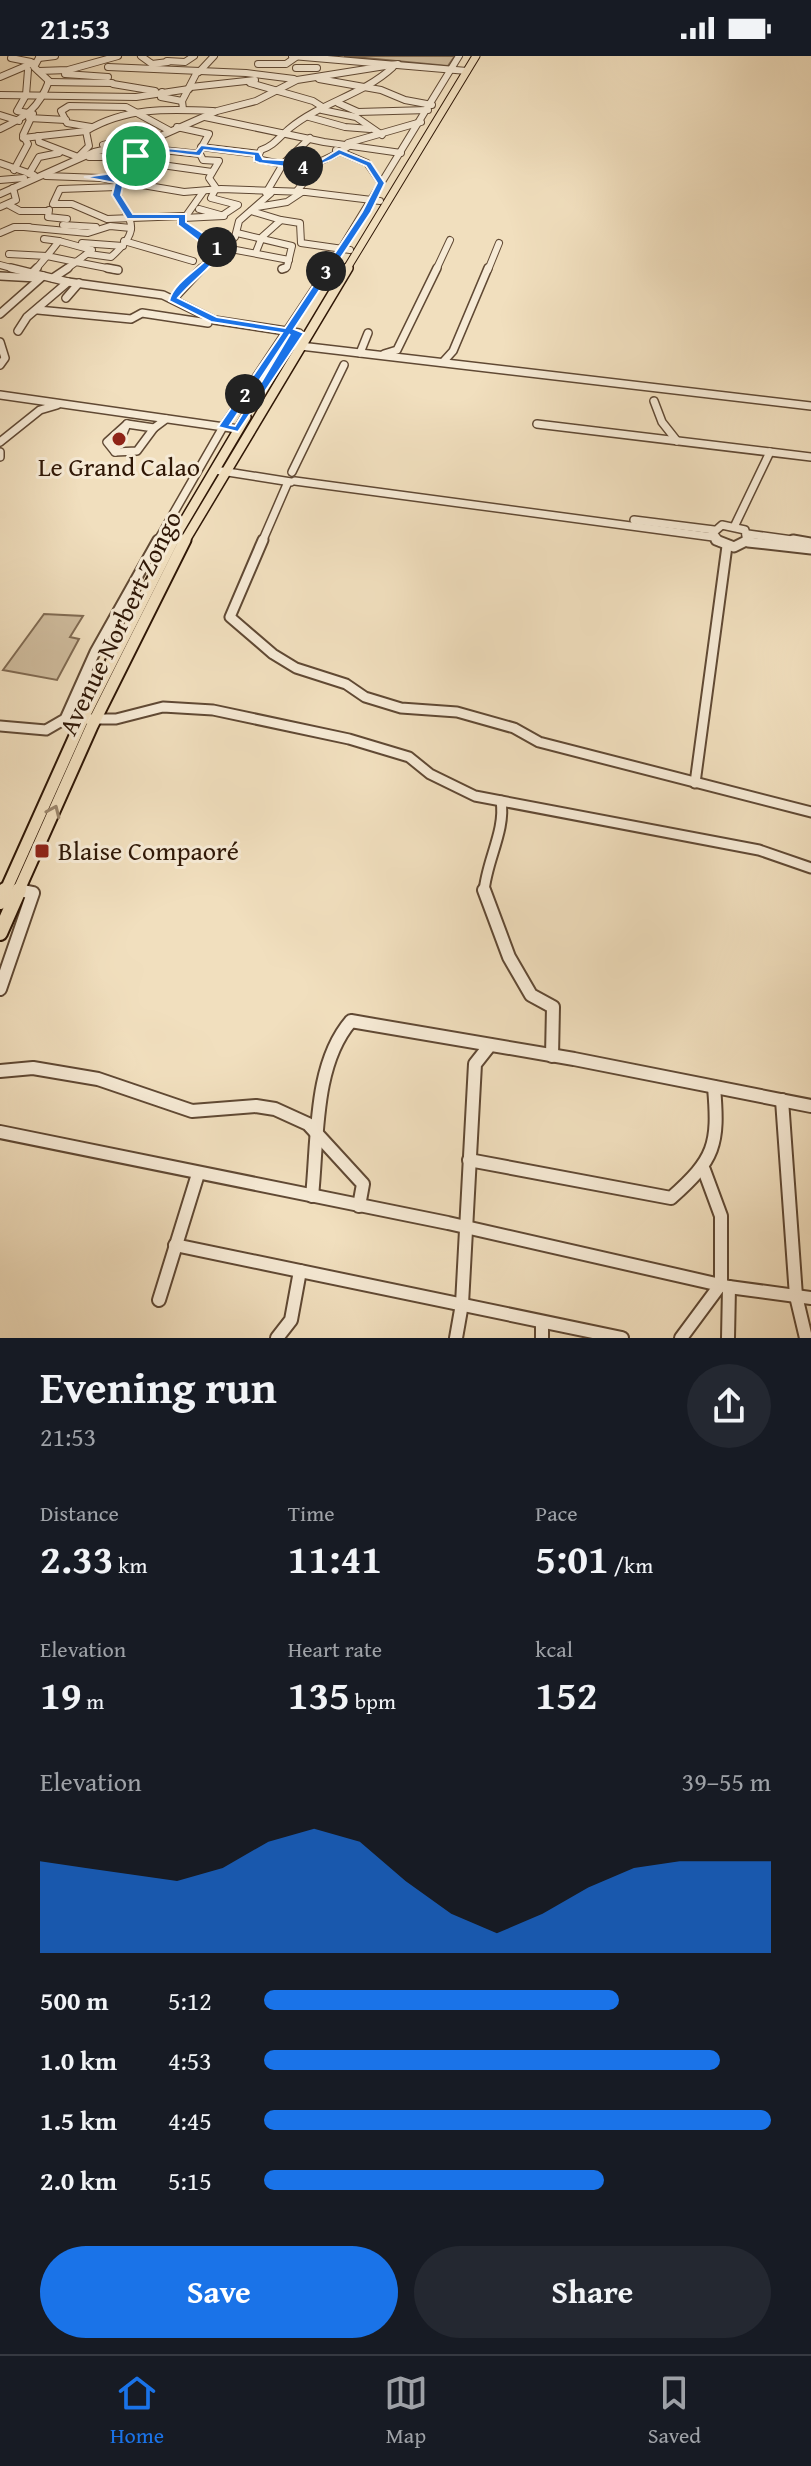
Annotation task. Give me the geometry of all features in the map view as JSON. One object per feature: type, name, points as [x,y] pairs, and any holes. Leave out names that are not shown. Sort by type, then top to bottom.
[{"type":"main road","name":"Avenue Norbert Zongo","points":[[1,929],[95,719],[238,429],[297,341],[345,249],[376,200],[464,65],[476,56]]},
{"type":"main road","name":"Avenue Norbert Zongo","points":[[0,902],[84,719],[220,468],[464,65]]},
{"type":"street","points":[[2,71],[27,73],[55,56]]},
{"type":"street","points":[[2,71],[38,65],[68,70],[118,56]]},
{"type":"street","points":[[141,56],[152,64]]},
{"type":"street","points":[[146,69],[167,59],[185,62],[194,56]]},
{"type":"street","points":[[182,101],[198,72],[214,56]]},
{"type":"street","points":[[257,56],[263,75]]},
{"type":"street","points":[[258,64],[286,64],[294,56],[396,64],[464,65]]},
{"type":"street","points":[[459,56],[464,65]]},
{"type":"street","points":[[2,71],[11,57],[160,92]]},
{"type":"street","points":[[167,59],[169,71]]},
{"type":"street","points":[[319,59],[314,65],[323,75]]},
{"type":"street","points":[[101,63],[108,67],[137,70],[263,75],[297,80],[316,78],[369,88],[430,107]]},
{"type":"street","points":[[316,78],[396,64]]},
{"type":"street","points":[[318,165],[283,164],[257,159],[259,154],[309,117],[369,88],[396,64]]},
{"type":"street","points":[[23,138],[48,82],[38,65]]},
{"type":"street","points":[[0,178],[92,171],[150,188],[203,192],[216,189],[299,192],[376,200],[381,183],[430,107],[464,65]]},
{"type":"street","points":[[106,97],[111,81],[108,67]]},
{"type":"street","points":[[116,68],[120,76]]},
{"type":"street","points":[[296,68],[317,68]]},
{"type":"street","points":[[19,69],[27,73]]},
{"type":"street","points":[[48,82],[111,81],[137,70]]},
{"type":"street","points":[[19,112],[26,96],[27,73]]},
{"type":"street","points":[[253,102],[246,93],[250,83],[263,75]]},
{"type":"street","points":[[0,194],[79,158],[151,140],[217,111],[253,102],[297,80]]},
{"type":"street","points":[[54,96],[62,83]]},
{"type":"street","points":[[58,121],[61,111],[67,106],[106,97],[135,97],[250,83],[315,101],[323,109],[356,117],[382,135]]},
{"type":"street","points":[[160,92],[161,97],[182,101]]},
{"type":"street","points":[[0,95],[93,102]]},
{"type":"street","points":[[42,99],[54,96],[132,110],[217,111]]},
{"type":"street","points":[[182,101],[185,110]]},
{"type":"street","points":[[338,103],[358,112]]},
{"type":"street","points":[[343,115],[430,107]]},
{"type":"street","points":[[23,138],[89,129],[132,110],[173,129],[209,134]]},
{"type":"street","points":[[185,110],[214,120],[324,142],[401,153]]},
{"type":"street","points":[[3,117],[19,112],[89,129]]},
{"type":"street","points":[[0,129],[31,116]]},
{"type":"street","points":[[3,117],[19,121]]},
{"type":"street","points":[[309,117],[336,125],[370,129]]},
{"type":"street","points":[[214,120],[201,148],[203,160],[220,162],[209,179],[216,189]]},
{"type":"street","points":[[42,124],[58,121]]},
{"type":"street","points":[[254,209],[287,202],[299,192],[318,165],[346,145],[421,122]]},
{"type":"street","points":[[173,299],[237,233],[239,221],[269,193],[283,164],[336,125]]},
{"type":"street","points":[[79,158],[89,145],[89,129]]},
{"type":"street","points":[[38,136],[39,142],[79,158],[160,156],[201,148]]},
{"type":"street","points":[[0,178],[14,169],[28,144],[23,138]]},
{"type":"street","points":[[99,146],[128,138],[138,143]]},
{"type":"street","points":[[360,161],[364,148],[374,138]]},
{"type":"street","points":[[89,254],[110,257],[124,243],[131,228],[130,217],[117,197],[120,181],[151,140]]},
{"type":"street","points":[[324,142],[372,167],[374,178],[381,183]]},
{"type":"street","points":[[138,143],[139,156]]},
{"type":"street","points":[[180,152],[191,144],[201,148],[259,154]]},
{"type":"street","points":[[89,145],[109,149]]},
{"type":"street","points":[[34,176],[39,157],[62,152]]},
{"type":"street","points":[[139,156],[212,172]]},
{"type":"street","points":[[92,171],[103,157]]},
{"type":"street","points":[[0,163],[34,176]]},
{"type":"street","points":[[67,219],[48,217],[59,189],[120,181]]},
{"type":"street","points":[[0,207],[16,200],[13,188]]},
{"type":"street","points":[[53,204],[72,204],[104,219],[221,219],[238,205],[211,198],[216,189]]},
{"type":"street","points":[[203,192],[181,223],[203,240],[222,248],[289,260]]},
{"type":"street","points":[[9,205],[20,211],[48,211]]},
{"type":"street","points":[[199,209],[223,215]]},
{"type":"street","points":[[65,719],[95,652],[223,427],[345,249],[301,243],[300,223],[281,220],[254,209]]},
{"type":"street","points":[[0,233],[57,224],[96,228],[104,219]]},
{"type":"street","points":[[256,252],[262,237],[281,220]]},
{"type":"street","points":[[24,227],[88,233],[110,226],[131,228]]},
{"type":"street","points":[[237,233],[292,246],[289,260],[282,269]]},
{"type":"street","points":[[44,239],[92,250],[53,278]]},
{"type":"street","points":[[381,355],[393,352],[450,240]]},
{"type":"street","points":[[33,272],[59,241]]},
{"type":"street","points":[[74,244],[124,243],[193,261]]},
{"type":"street","points":[[445,360],[499,243]]},
{"type":"street","points":[[9,254],[47,256],[118,270]]},
{"type":"street","points":[[2,270],[21,277],[53,278],[173,299],[199,315],[225,322]]},
{"type":"street","points":[[2,270],[33,272],[42,277]]},
{"type":"street","points":[[16,284],[21,277]]},
{"type":"street","points":[[0,314],[42,277]]},
{"type":"street","points":[[18,331],[27,317],[68,282]]},
{"type":"street","points":[[66,298],[79,283]]},
{"type":"street","points":[[38,310],[131,319],[142,313],[225,322],[288,331],[297,341],[361,350],[811,403]]},
{"type":"street","points":[[361,350],[368,333]]},
{"type":"street","points":[[0,342],[5,358],[0,365]]},
{"type":"street","points":[[361,350],[381,355],[445,360]]},
{"type":"street","points":[[344,365],[290,477],[230,617],[273,654],[296,668],[346,684],[377,701],[401,708],[457,712],[514,728],[539,742],[811,812]]},
{"type":"street","points":[[0,395],[238,429]]},
{"type":"street","points":[[654,401],[662,422],[677,441]]},
{"type":"street","points":[[0,442],[40,410],[60,405]]},
{"type":"street","points":[[155,428],[127,424],[107,442],[115,452],[137,451],[166,419]]},
{"type":"street","points":[[537,424],[811,457]]},
{"type":"street","points":[[735,525],[770,452]]},
{"type":"street","points":[[220,468],[714,534],[727,546],[740,546],[748,538],[811,543]]},
{"type":"street","points":[[714,534],[722,525],[735,525],[748,538],[811,549]]},
{"type":"street","points":[[695,783],[727,546]]},
{"type":"street","points":[[0,726],[46,730],[65,719],[116,719],[163,707],[213,710],[349,739],[409,757],[430,774],[475,796],[759,850],[811,868]]},
{"type":"street","points":[[501,801],[503,812],[486,869],[484,891],[509,957],[531,995],[553,1007],[552,1056]]},
{"type":"street","points":[[0,989],[33,893],[19,890]]},
{"type":"street","points":[[312,1196],[330,1060],[342,1028],[351,1021],[811,1106]]},
{"type":"street","points":[[456,1338],[462,1304],[475,1064],[490,1045]]},
{"type":"street","points":[[0,1071],[33,1068],[70,1077],[98,1079],[192,1111],[267,1107],[292,1115],[320,1136],[363,1184],[359,1206]]},
{"type":"street","points":[[469,1160],[671,1198],[704,1170],[715,1154],[718,1133],[714,1087]]},
{"type":"street","points":[[782,1100],[796,1296],[806,1338]]},
{"type":"street","points":[[0,1132],[49,1139],[198,1174],[465,1227],[725,1285],[811,1298]]},
{"type":"street","points":[[704,1170],[721,1216],[728,1338]]},
{"type":"street","points":[[159,1300],[198,1174]]},
{"type":"street","points":[[175,1245],[622,1338]]},
{"type":"street","points":[[277,1338],[291,1320],[300,1271]]},
{"type":"street","points":[[681,1338],[725,1285]]},
{"type":"street","points":[[542,1323],[542,1338]]},
{"type":"shaded area","points":[[344,56],[455,56],[448,66]]},
{"type":"shaded area","points":[[44,614],[83,616],[70,637],[79,639],[57,680],[3,670]]},
{"type":"place","name":"Le Grand Calao","points":[[119,439]]},
{"type":"place","name":"Blaise Compaoré","points":[[42,851]]},
{"type":"route","points":[[136,156],[124,175],[89,174],[88,177],[120,181],[117,195],[130,217],[183,216],[181,223],[203,240],[221,248],[213,261],[193,275],[173,299],[214,320],[288,331],[223,427],[238,429],[299,333],[288,331],[366,212],[381,183],[374,178],[373,168],[369,164],[339,152],[320,165],[300,166],[262,161],[257,159],[259,154],[246,155],[201,147],[200,154],[156,150],[136,156]]}]
